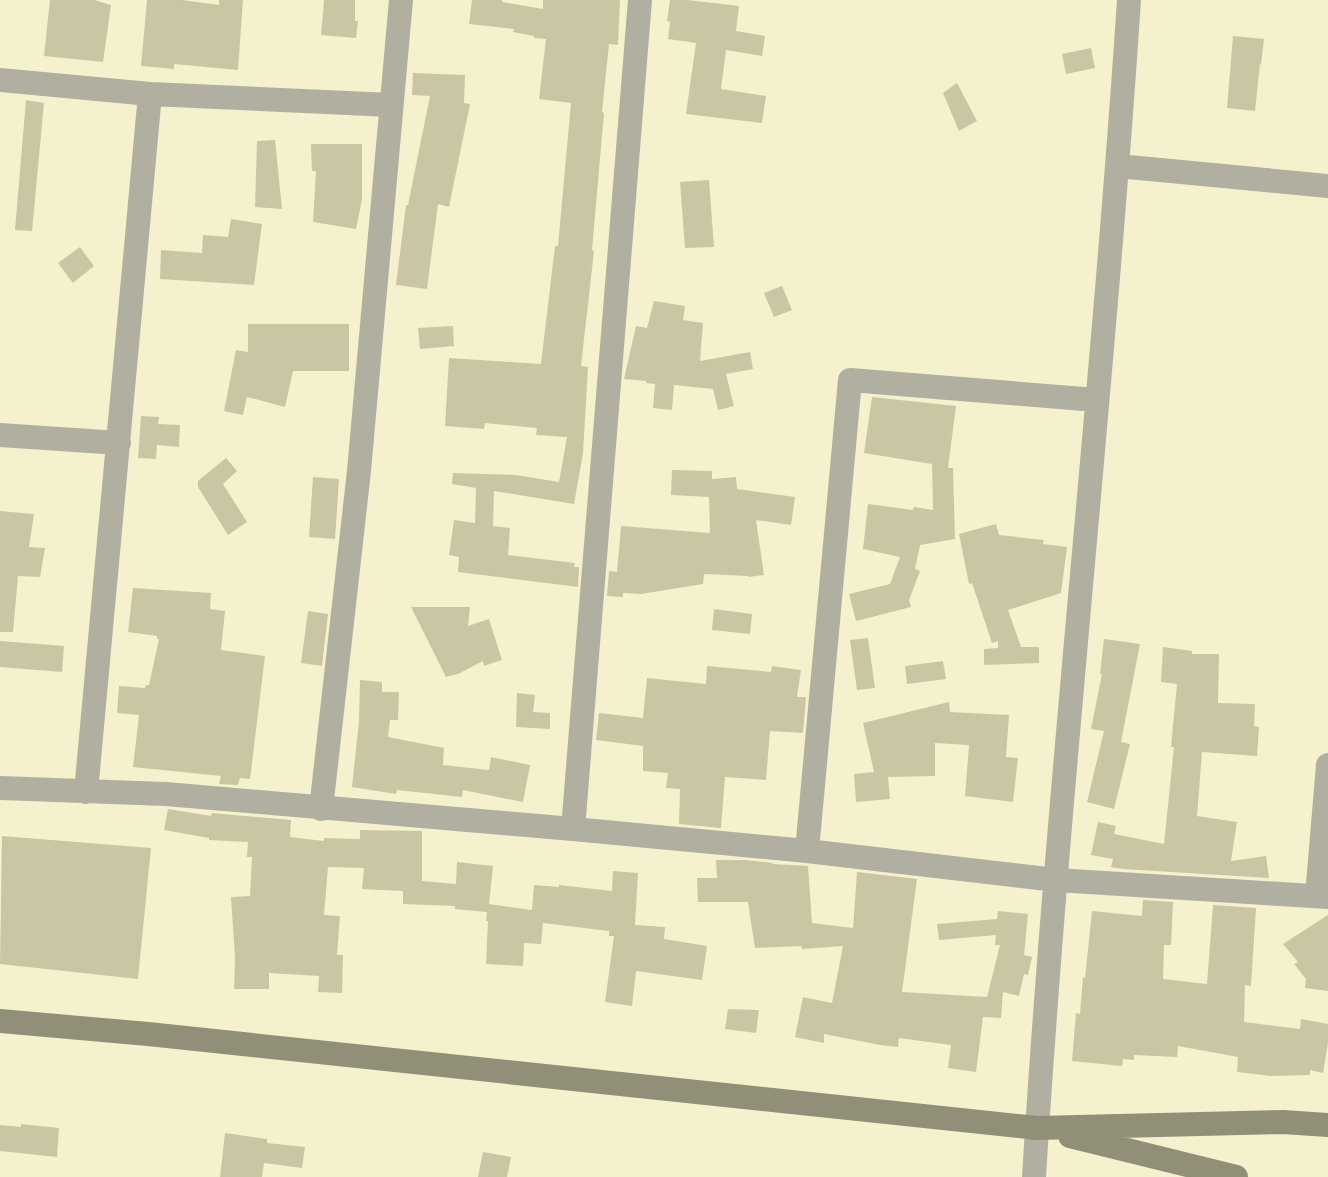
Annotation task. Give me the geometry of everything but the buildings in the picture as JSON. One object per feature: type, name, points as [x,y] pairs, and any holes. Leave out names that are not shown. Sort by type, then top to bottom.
[{"type":"street","points":[[321,809],[359,471],[401,0]]},
{"type":"street","points":[[573,829],[640,0]]},
{"type":"street","points":[[1034,1177],[1129,0]]},
{"type":"street","points":[[0,80],[150,94],[391,105]]},
{"type":"street","points":[[86,792],[150,94]]},
{"type":"street","points":[[1118,166],[1328,186]]},
{"type":"street","points":[[807,851],[850,380],[1096,400]]},
{"type":"street","points":[[0,435],[119,443]]},
{"type":"street","points":[[0,788],[166,794],[807,851],[1056,880],[1323,897],[1328,765]]},
{"type":"street","points":[[0,1021],[1037,1128],[1283,1122],[1328,1125]]},
{"type":"street","points":[[1037,1128],[1236,1177]]}]
